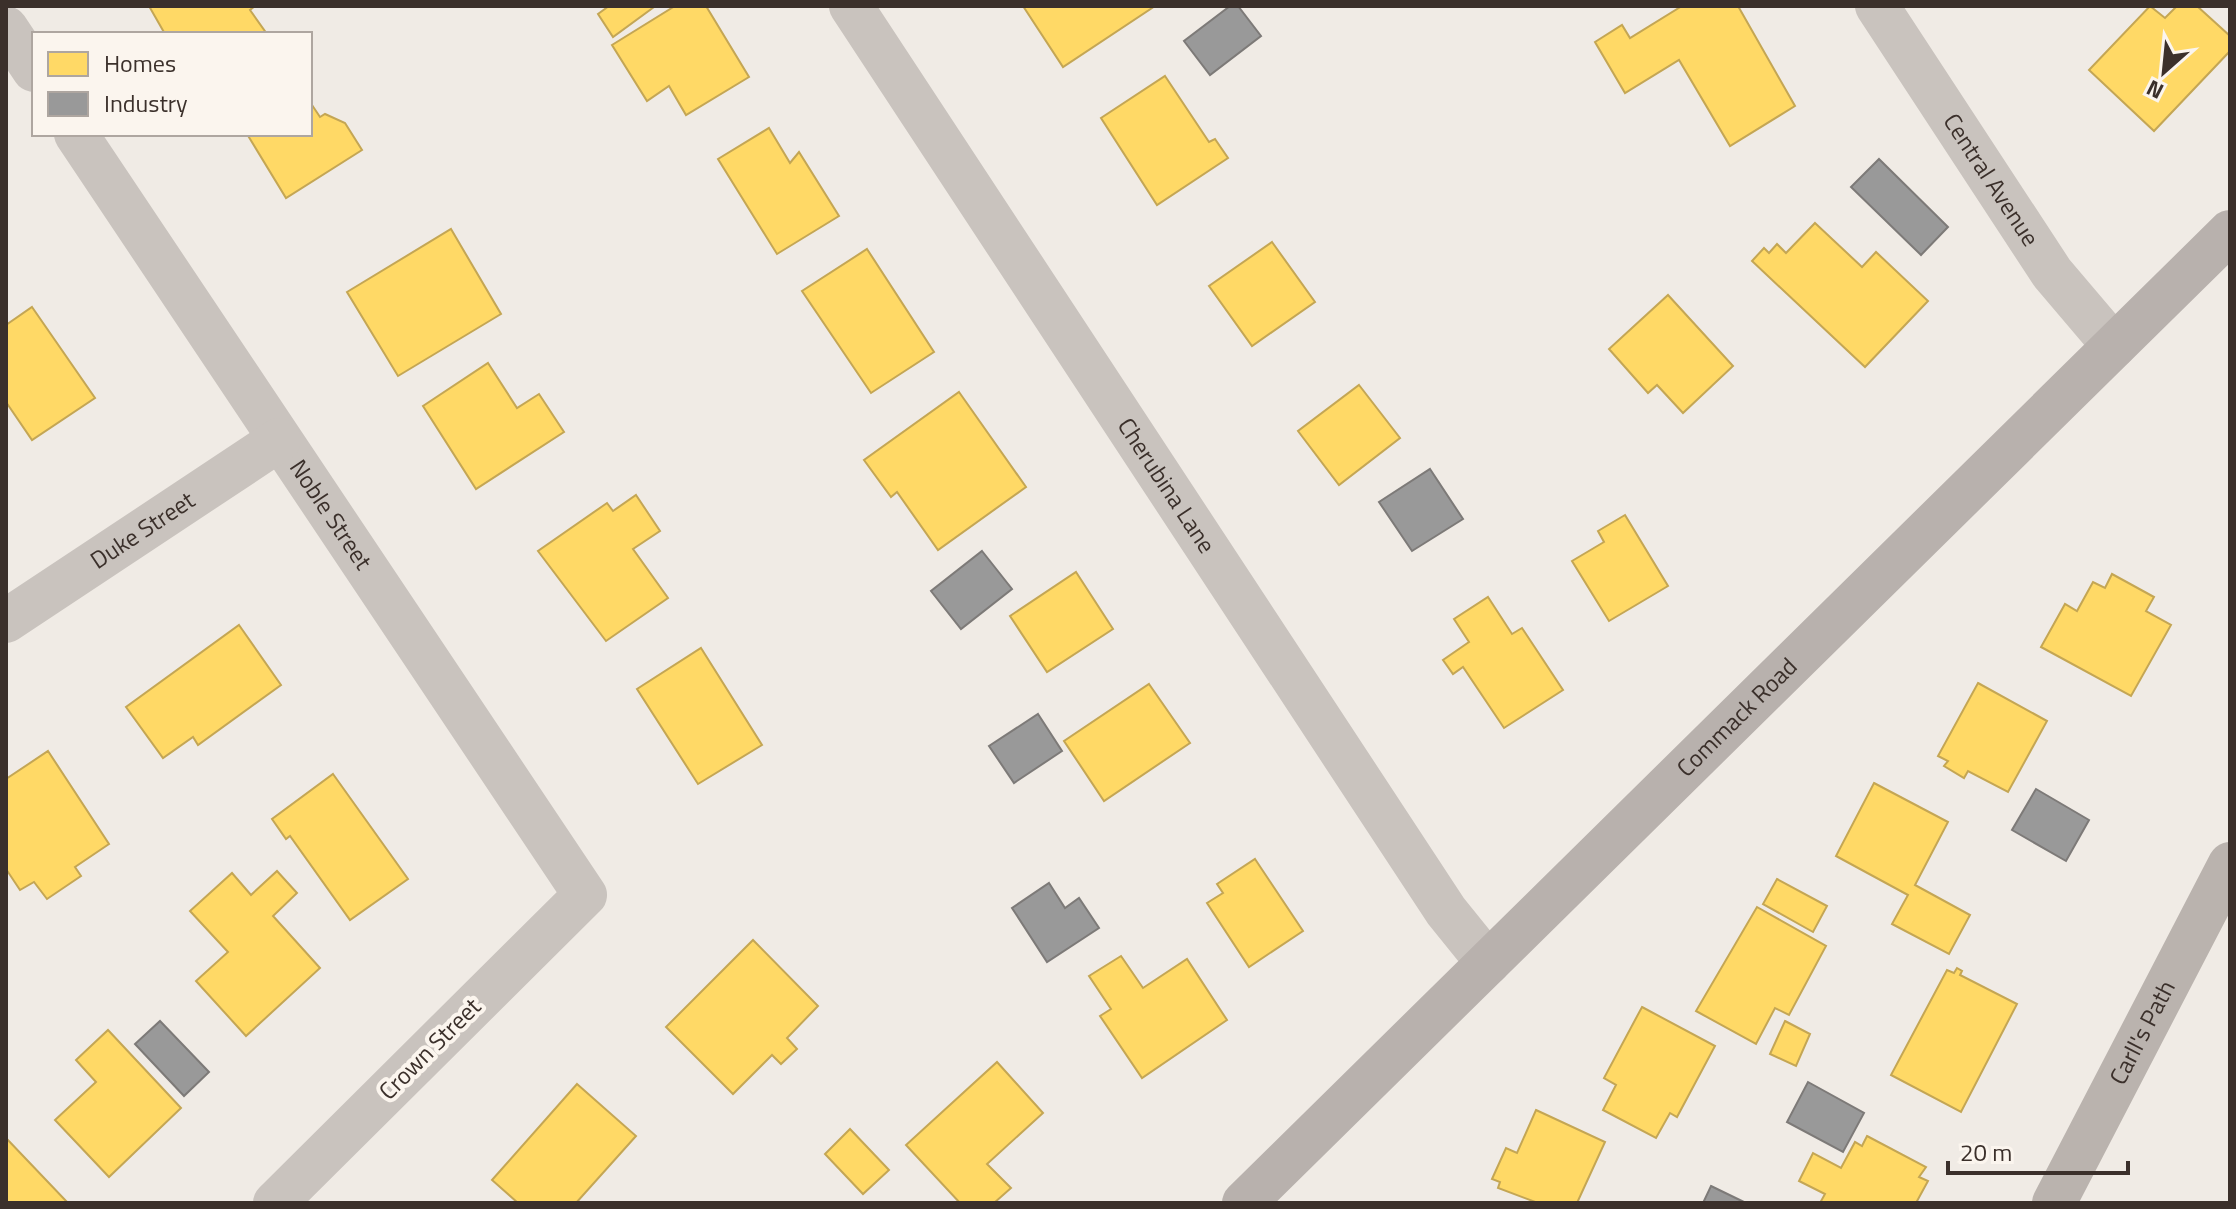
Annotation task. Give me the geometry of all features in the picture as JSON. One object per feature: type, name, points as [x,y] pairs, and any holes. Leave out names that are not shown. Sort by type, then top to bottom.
[{"type":"main road","name":"Commack Road","points":[[1244,1203],[2230,232]]},
{"type":"street","name":"Cherubina Lane","points":[[851,6],[1446,911],[1488,963]]},
{"type":"street","name":"Central Avenue","points":[[1877,6],[2052,273],[2114,346]]},
{"type":"street","points":[[6,28],[32,67]]},
{"type":"street","name":"Noble Street","points":[[77,136],[585,895]]},
{"type":"street","name":"Duke Street","points":[[6,621],[279,440]]},
{"type":"street","name":"Carll's Path","points":[[2054,1203],[2230,864]]},
{"type":"street","name":"Crown Street","points":[[275,1203],[585,895]]},
{"type":"building: Homes","points":[[149,6],[255,6],[250,10],[266,32],[164,32]]},
{"type":"building: Homes","points":[[609,6],[654,7],[613,37],[598,14]]},
{"type":"building: Homes","points":[[675,6],[706,6],[749,77],[686,115],[669,86],[647,101],[612,45]]},
{"type":"building: Homes","points":[[1023,6],[1155,6],[1063,67]]},
{"type":"building: Homes","points":[[1682,6],[1738,6],[1795,106],[1730,146],[1679,60],[1625,93],[1595,42],[1622,25],[1630,38]]},
{"type":"building: Homes","points":[[2150,6],[2165,18],[2177,6],[2197,6],[2230,36],[2230,51],[2154,131],[2089,70]]},
{"type":"building: Homes","points":[[1165,76],[1209,142],[1215,139],[1228,158],[1157,205],[1101,118]]},
{"type":"building: Homes","points":[[312,105],[320,117],[325,114],[345,123],[362,150],[286,198],[248,136],[312,136]]},
{"type":"building: Homes","points":[[769,128],[790,163],[799,152],[839,216],[777,254],[718,159]]},
{"type":"building: Homes","points":[[1815,223],[1862,267],[1876,252],[1928,301],[1865,367],[1752,261],[1764,248],[1769,253],[1777,244],[1786,253]]},
{"type":"building: Homes","points":[[451,229],[501,314],[398,376],[347,292]]},
{"type":"building: Homes","points":[[1272,242],[1315,302],[1252,346],[1209,286]]},
{"type":"building: Homes","points":[[867,249],[934,352],[871,393],[802,291]]},
{"type":"building: Homes","points":[[1668,295],[1733,366],[1683,413],[1657,385],[1648,393],[1609,349]]},
{"type":"building: Homes","points":[[32,307],[95,398],[32,440],[6,402],[6,325]]},
{"type":"building: Homes","points":[[488,363],[517,408],[539,394],[564,432],[476,489],[423,406]]},
{"type":"building: Homes","points":[[1359,385],[1400,438],[1339,485],[1298,431]]},
{"type":"building: Homes","points":[[959,392],[1026,487],[938,550],[897,492],[891,497],[864,460]]},
{"type":"building: Homes","points":[[636,495],[660,531],[633,549],[668,598],[606,641],[538,551],[607,503],[613,511]]},
{"type":"building: Homes","points":[[1625,515],[1668,586],[1609,621],[1572,561],[1604,542],[1598,531]]},
{"type":"building: Homes","points":[[1076,572],[1113,629],[1047,672],[1010,616]]},
{"type":"building: Homes","points":[[2112,574],[2154,597],[2146,611],[2171,625],[2131,696],[2041,647],[2065,604],[2077,611],[2093,582],[2105,588]]},
{"type":"building: Homes","points":[[1488,597],[1512,634],[1522,628],[1563,690],[1504,728],[1463,667],[1453,674],[1443,660],[1469,642],[1454,619]]},
{"type":"building: Homes","points":[[239,625],[281,685],[198,745],[193,737],[163,758],[126,707]]},
{"type":"building: Homes","points":[[701,648],[762,745],[698,784],[637,689]]},
{"type":"building: Homes","points":[[1978,683],[2047,721],[2008,792],[1968,771],[1964,778],[1944,766],[1948,761],[1938,756]]},
{"type":"building: Homes","points":[[1149,684],[1190,743],[1104,801],[1064,741]]},
{"type":"building: Homes","points":[[48,751],[109,844],[75,867],[81,876],[47,899],[34,882],[20,890],[6,869],[6,779]]},
{"type":"building: Homes","points":[[333,774],[408,879],[350,920],[290,836],[286,839],[272,819]]},
{"type":"building: Homes","points":[[1874,783],[1948,822],[1915,885],[1970,915],[1949,954],[1892,924],[1908,895],[1836,856]]},
{"type":"building: Homes","points":[[1255,859],[1303,931],[1249,967],[1207,903],[1223,893],[1217,884]]},
{"type":"building: Homes","points":[[277,871],[297,893],[273,916],[320,968],[246,1036],[196,981],[228,952],[190,911],[232,873],[251,895]]},
{"type":"building: Homes","points":[[1777,879],[1827,906],[1813,932],[1763,904]]},
{"type":"building: Homes","points":[[1757,907],[1826,946],[1789,1015],[1775,1008],[1756,1044],[1696,1011]]},
{"type":"building: Homes","points":[[753,940],[818,1006],[787,1038],[797,1049],[781,1064],[772,1055],[733,1094],[666,1027]]},
{"type":"building: Homes","points":[[1121,956],[1143,988],[1187,959],[1227,1020],[1142,1078],[1100,1016],[1111,1009],[1089,976]]},
{"type":"building: Homes","points":[[1957,968],[1962,971],[1960,975],[2017,1004],[1961,1112],[1891,1075],[1947,970],[1954,973]]},
{"type":"building: Homes","points":[[1642,1007],[1715,1046],[1677,1117],[1670,1113],[1656,1138],[1603,1110],[1616,1085],[1604,1078]]},
{"type":"building: Homes","points":[[1785,1021],[1810,1034],[1796,1066],[1770,1054]]},
{"type":"building: Homes","points":[[108,1030],[181,1108],[109,1177],[55,1120],[96,1082],[76,1060]]},
{"type":"building: Homes","points":[[997,1062],[1043,1113],[987,1164],[1011,1188],[994,1203],[960,1203],[906,1145]]},
{"type":"building: Homes","points":[[577,1084],[636,1136],[576,1203],[518,1203],[492,1180]]},
{"type":"building: Homes","points":[[1536,1110],[1605,1142],[1577,1203],[1538,1203],[1498,1188],[1500,1182],[1492,1179],[1506,1148],[1517,1153]]},
{"type":"building: Homes","points":[[850,1129],[889,1170],[863,1194],[825,1154]]},
{"type":"building: Homes","points":[[1867,1136],[1926,1167],[1919,1177],[1928,1181],[1916,1203],[1820,1203],[1825,1194],[1799,1181],[1813,1153],[1841,1168],[1855,1142],[1862,1146]]},
{"type":"building: Homes","points":[[6,1138],[68,1203],[6,1203]]},
{"type":"building: Industry","points":[[1230,6],[1238,6],[1261,36],[1210,75],[1184,41]]},
{"type":"building: Industry","points":[[1879,159],[1948,227],[1921,255],[1851,187]]},
{"type":"building: Industry","points":[[1430,469],[1463,519],[1412,551],[1379,502]]},
{"type":"building: Industry","points":[[982,551],[1012,589],[961,629],[931,591]]},
{"type":"building: Industry","points":[[1038,714],[1062,751],[1014,783],[989,746]]},
{"type":"building: Industry","points":[[2036,789],[2089,820],[2066,861],[2012,830]]},
{"type":"building: Industry","points":[[1049,883],[1065,908],[1079,898],[1099,928],[1047,962],[1012,908]]},
{"type":"building: Industry","points":[[160,1021],[209,1072],[184,1096],[135,1044]]},
{"type":"building: Industry","points":[[1808,1082],[1864,1113],[1843,1152],[1787,1122]]},
{"type":"building: Industry","points":[[1711,1186],[1746,1203],[1703,1203]]}]
